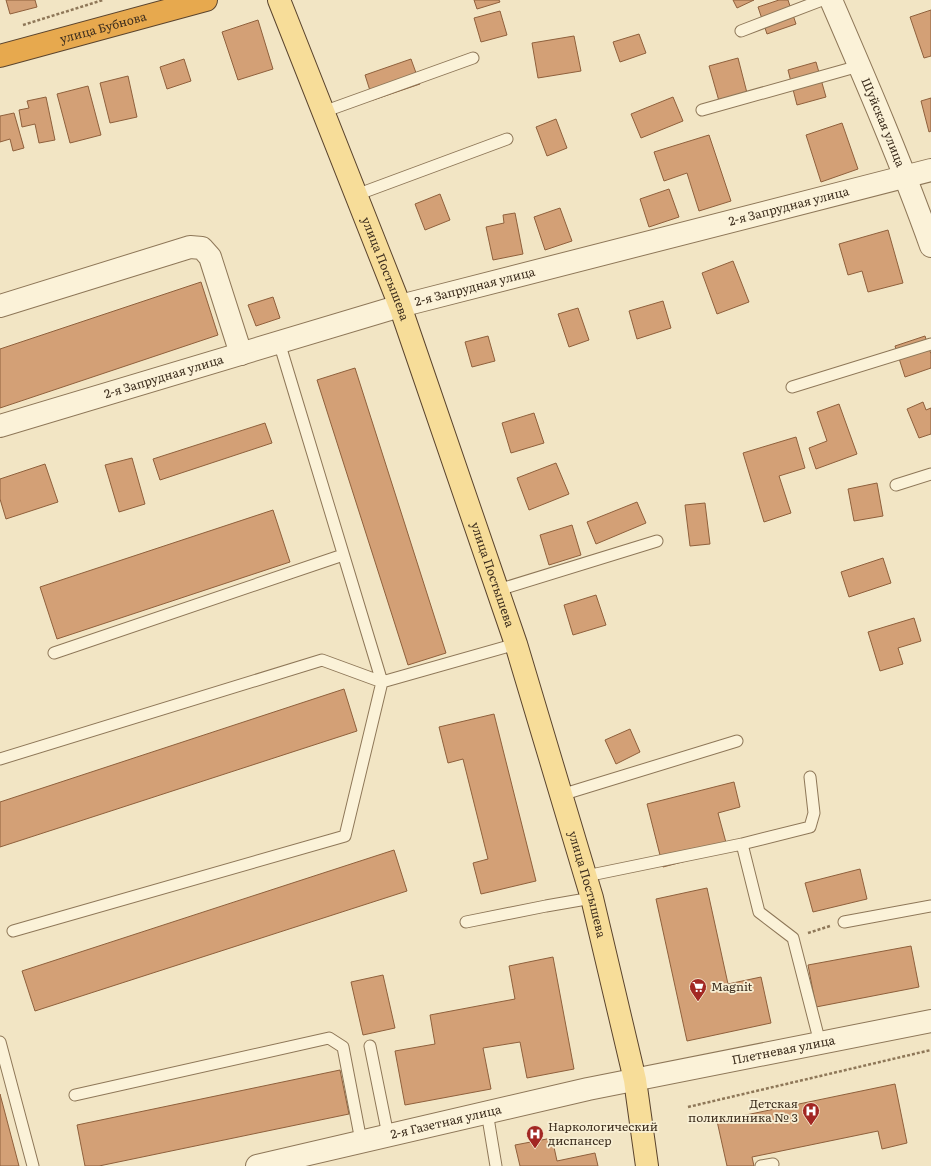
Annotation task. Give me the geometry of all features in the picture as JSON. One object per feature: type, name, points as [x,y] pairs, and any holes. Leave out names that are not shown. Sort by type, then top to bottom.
[{"type":"highway","name":"улица Бубнова","points":[[0,56],[206,0]]},
{"type":"main road","name":"улица Постышева","points":[[279,0],[400,306],[516,644],[592,898],[635,1080],[647,1166]]},
{"type":"street","name":"Шуйская улица","points":[[830,0],[906,178],[931,246]]},
{"type":"street","name":"2-я Запрудная улица","points":[[0,426],[400,306],[906,178],[931,170]]},
{"type":"street","points":[[0,306],[190,247],[202,248],[210,257],[241,354]]},
{"type":"street","name":"Плетневая улица","points":[[635,1080],[931,1021]]},
{"type":"street","name":"2-я Газетная улица","points":[[257,1166],[330,1157],[361,1141],[635,1080]]},
{"type":"lane","points":[[741,31],[822,0]]},
{"type":"lane","points":[[323,112],[473,58]]},
{"type":"lane","points":[[702,110],[859,66]]},
{"type":"lane","points":[[356,195],[507,139]]},
{"type":"lane","points":[[13,931],[345,836],[382,682],[279,342]]},
{"type":"lane","points":[[792,387],[931,344]]},
{"type":"lane","points":[[896,485],[931,474]]},
{"type":"lane","points":[[498,590],[657,542]]},
{"type":"lane","points":[[54,653],[343,555]]},
{"type":"lane","points":[[0,759],[322,660],[382,682],[516,644]]},
{"type":"lane","points":[[561,795],[738,741]]},
{"type":"lane","points":[[586,876],[742,844],[810,827],[814,813],[810,777]]},
{"type":"lane","points":[[742,844],[759,912],[793,938],[820,1043]]},
{"type":"lane","points":[[466,922],[592,898]]},
{"type":"lane","points":[[844,922],[931,906]]},
{"type":"lane","points":[[75,1095],[329,1038],[343,1047],[361,1141]]},
{"type":"lane","points":[[0,1042],[32,1166]]},
{"type":"lane","points":[[370,1046],[388,1135]]},
{"type":"lane","points":[[487,1112],[496,1166]]},
{"type":"lane","points":[[761,1166],[773,1164]]},
{"type":"path","points":[[22,25],[103,0]]},
{"type":"path","points":[[793,938],[844,922]]},
{"type":"path","points":[[688,1108],[931,1050]]},
{"type":"building","points":[[6,0],[35,0],[37,7],[10,14]]},
{"type":"building","points":[[474,0],[499,0],[500,2],[477,9]]},
{"type":"building","points":[[733,0],[754,0],[737,8]]},
{"type":"building","points":[[779,0],[788,0],[796,24],[767,34],[758,7]]},
{"type":"building","points":[[931,10],[931,56],[924,58],[910,17]]},
{"type":"building","points":[[500,11],[507,35],[481,42],[474,18]]},
{"type":"building","points":[[258,20],[273,69],[238,80],[222,32]]},
{"type":"building","points":[[639,34],[646,53],[620,62],[613,42]]},
{"type":"building","points":[[574,36],[581,71],[538,78],[532,43]]},
{"type":"building","points":[[738,58],[747,93],[719,101],[709,66]]},
{"type":"building","points":[[184,59],[191,81],[167,89],[160,67]]},
{"type":"building","points":[[411,59],[420,84],[373,100],[365,75]]},
{"type":"building","points":[[816,62],[826,97],[797,105],[788,70]]},
{"type":"building","points":[[128,76],[137,117],[110,123],[100,83]]},
{"type":"building","points":[[88,86],[101,135],[70,143],[57,94]]},
{"type":"building","points":[[46,97],[55,140],[39,143],[35,124],[22,127],[19,110],[29,108],[27,101]]},
{"type":"building","points":[[673,97],[683,121],[641,138],[631,114]]},
{"type":"building","points":[[931,98],[931,131],[929,132],[921,101]]},
{"type":"building","points":[[14,113],[24,148],[13,151],[10,139],[0,142],[0,116]]},
{"type":"building","points":[[556,119],[567,148],[547,156],[536,127]]},
{"type":"building","points":[[842,123],[858,169],[821,182],[806,135]]},
{"type":"building","points":[[709,135],[731,201],[699,211],[687,173],[664,181],[654,152]]},
{"type":"building","points":[[669,189],[679,217],[649,227],[640,199]]},
{"type":"building","points":[[440,194],[450,220],[425,230],[415,204]]},
{"type":"building","points":[[560,208],[572,241],[545,250],[534,217]]},
{"type":"building","points":[[515,213],[523,254],[493,260],[486,227],[504,223],[503,215]]},
{"type":"building","points":[[888,230],[903,283],[868,292],[862,271],[848,275],[839,244]]},
{"type":"building","points":[[733,261],[749,302],[717,314],[702,273]]},
{"type":"building","points":[[201,282],[218,335],[0,408],[0,349]]},
{"type":"building","points":[[273,297],[280,318],[256,326],[248,305]]},
{"type":"building","points":[[663,301],[671,328],[637,339],[629,311]]},
{"type":"building","points":[[578,308],[589,340],[569,347],[558,314]]},
{"type":"building","points":[[488,336],[495,361],[472,367],[465,342]]},
{"type":"building","points":[[925,336],[931,354],[931,368],[905,377],[895,346]]},
{"type":"building","points":[[355,368],[446,653],[408,665],[317,380]]},
{"type":"building","points":[[923,402],[926,410],[931,408],[931,434],[919,438],[907,409]]},
{"type":"building","points":[[839,404],[857,454],[816,469],[809,448],[827,441],[817,412]]},
{"type":"building","points":[[534,413],[544,443],[511,453],[502,423]]},
{"type":"building","points":[[265,423],[272,443],[160,480],[153,459]]},
{"type":"building","points":[[796,437],[805,468],[779,476],[791,513],[764,522],[743,453]]},
{"type":"building","points":[[132,458],[145,504],[119,512],[105,465]]},
{"type":"building","points":[[556,463],[569,494],[529,510],[517,478]]},
{"type":"building","points":[[45,464],[58,502],[6,519],[0,499],[0,479]]},
{"type":"building","points":[[877,483],[883,516],[854,521],[848,489]]},
{"type":"building","points":[[637,502],[646,523],[596,544],[587,522]]},
{"type":"building","points":[[705,503],[710,544],[690,546],[685,505]]},
{"type":"building","points":[[273,510],[290,562],[57,639],[40,587]]},
{"type":"building","points":[[572,525],[581,555],[549,565],[540,535]]},
{"type":"building","points":[[883,558],[891,583],[849,597],[841,572]]},
{"type":"building","points":[[596,595],[606,625],[573,635],[564,605]]},
{"type":"building","points":[[914,618],[921,641],[898,648],[903,664],[880,671],[868,632]]},
{"type":"building","points":[[344,689],[357,731],[0,847],[0,802]]},
{"type":"building","points":[[494,714],[536,881],[481,894],[473,863],[488,859],[463,759],[448,763],[439,727]]},
{"type":"building","points":[[630,729],[640,752],[616,764],[605,740]]},
{"type":"building","points":[[734,782],[740,807],[718,813],[728,850],[663,867],[647,804]]},
{"type":"building","points":[[394,850],[407,891],[35,1011],[22,971]]},
{"type":"building","points":[[860,869],[867,899],[813,912],[805,883]]},
{"type":"building","points":[[707,888],[728,984],[761,977],[771,1023],[687,1041],[656,899]]},
{"type":"building","points":[[911,946],[919,987],[816,1007],[808,965]]},
{"type":"building","points":[[553,957],[574,1069],[527,1078],[520,1042],[483,1048],[491,1089],[405,1105],[395,1051],[435,1044],[430,1015],[515,999],[509,966]]},
{"type":"building","points":[[383,975],[395,1028],[363,1035],[351,982]]},
{"type":"building","points":[[340,1070],[349,1114],[99,1166],[85,1166],[77,1125]]},
{"type":"building","name":"Детская поликлиника № 3","points":[[895,1084],[907,1143],[882,1149],[878,1131],[752,1157],[754,1166],[727,1166],[717,1121]]},
{"type":"building","points":[[0,1094],[19,1166],[0,1166]]},
{"type":"building","name":"Наркологический диспансер","points":[[552,1138],[557,1161],[595,1153],[598,1166],[520,1166],[515,1145]]},
{"type":"place","name":"Magnit","points":[[698,1002]]},
{"type":"place","name":"Детская поликлиника № 3","points":[[811,1126]]},
{"type":"place","name":"Наркологический диспансер","points":[[535,1149]]}]
